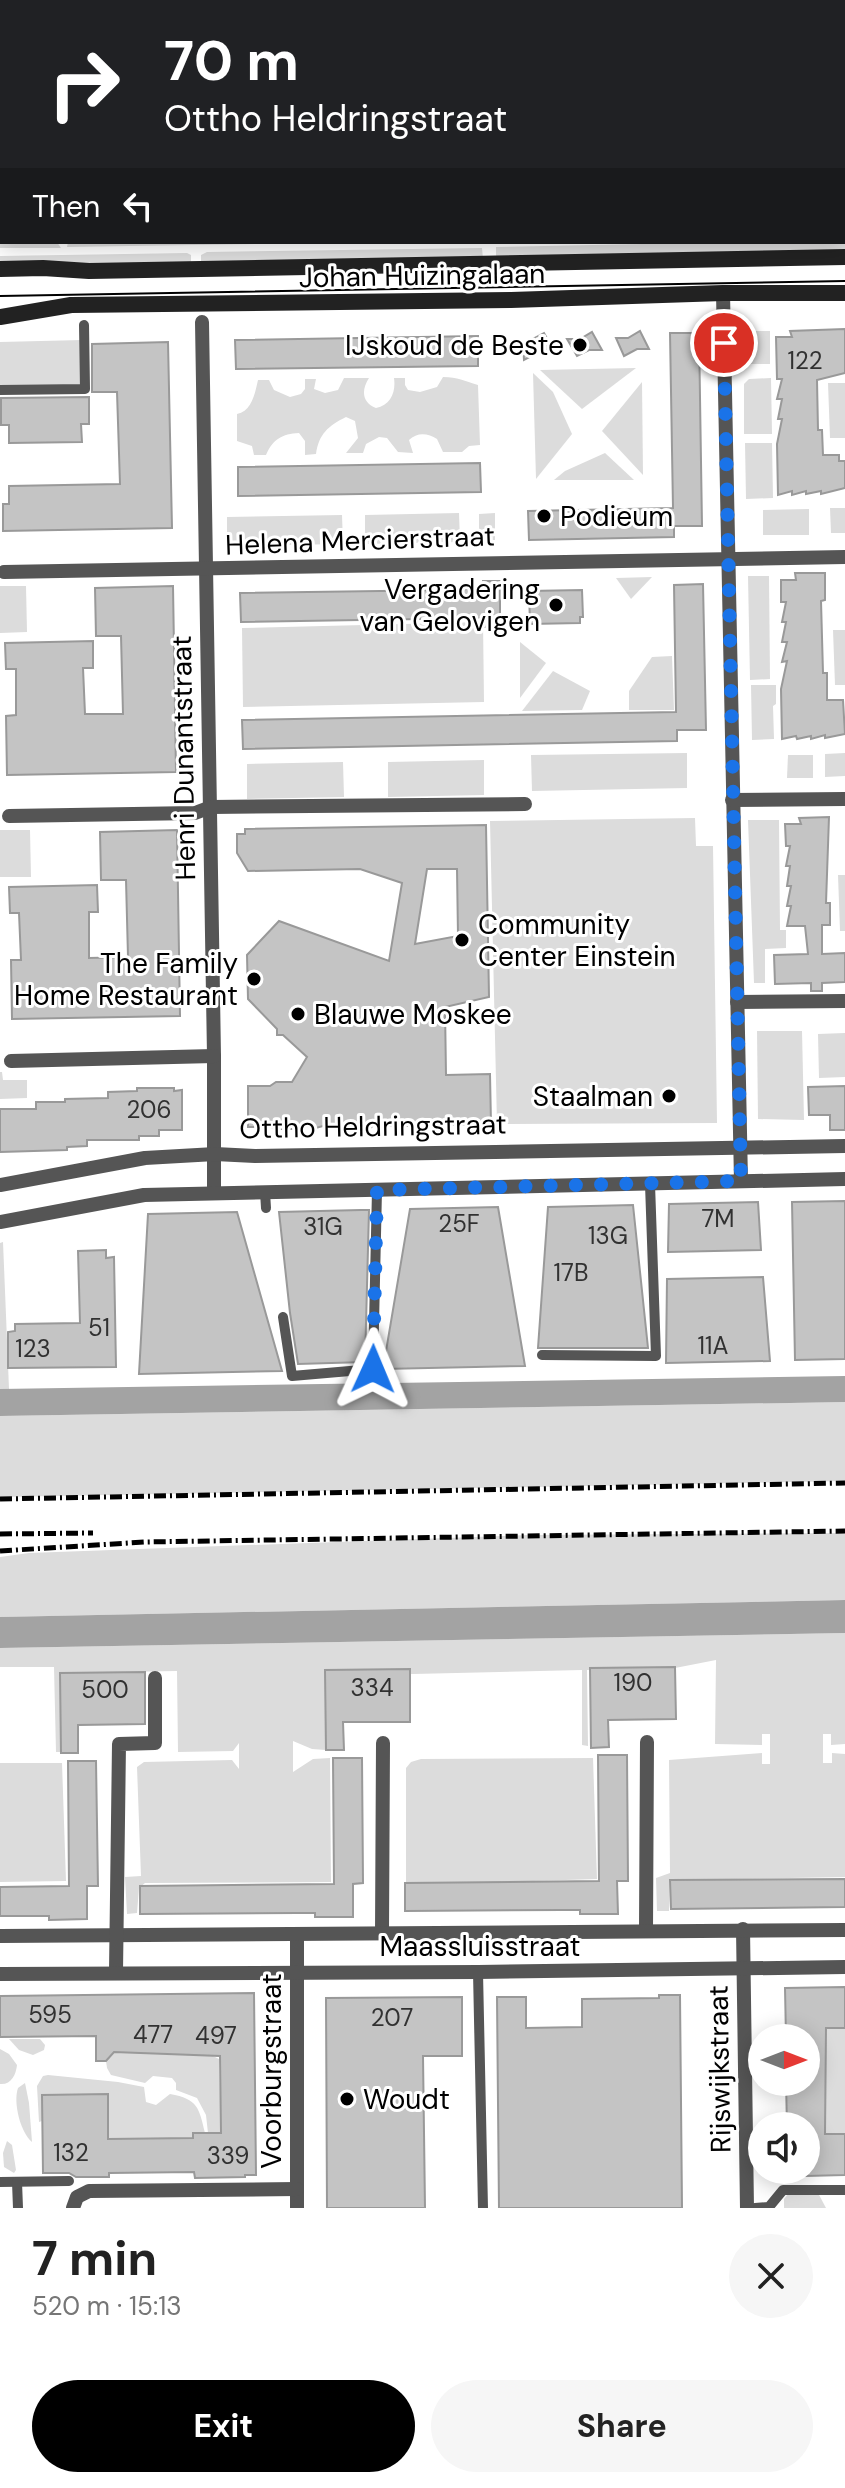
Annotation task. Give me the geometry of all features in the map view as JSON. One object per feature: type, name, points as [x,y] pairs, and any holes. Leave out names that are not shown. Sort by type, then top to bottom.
[{"type":"main road","name":"Johan Huizingalaan","points":[[0,269],[151,270],[845,257]]},
{"type":"main road","name":"Johan Huizingalaan","points":[[0,317],[71,305],[845,293]]},
{"type":"street","points":[[723,293],[741,1181]]},
{"type":"street","name":"Henri Dunantstraat","points":[[202,322],[214,1193]]},
{"type":"street","points":[[0,390],[85,389],[84,325]]},
{"type":"street","name":"Helena Mercierstraat","points":[[4,572],[845,557]]},
{"type":"street","points":[[732,800],[845,799]]},
{"type":"street","points":[[9,816],[195,813],[211,807],[525,804]]},
{"type":"street","points":[[737,1002],[845,1001]]},
{"type":"street","points":[[11,1061],[214,1056]]},
{"type":"street","name":"Ottho Heldringstraat","points":[[0,1185],[145,1158],[215,1154],[255,1156],[845,1146]]},
{"type":"street","points":[[0,1222],[144,1195],[214,1193],[266,1200],[377,1190],[845,1179]]},
{"type":"street","points":[[542,1355],[656,1356],[650,1184]]},
{"type":"street","points":[[283,1317],[292,1376],[373,1369],[377,1190]]},
{"type":"street","points":[[116,1972],[119,1744],[155,1743],[155,1678]]},
{"type":"street","points":[[646,1930],[647,1742]]},
{"type":"street","name":"Maassluisstraat","points":[[382,1933],[383,1743]]},
{"type":"street","name":"Rijswijkstraat","points":[[743,1929],[747,2208]]},
{"type":"street","name":"Maassluisstraat","points":[[0,1936],[845,1930]]},
{"type":"street","name":"Voorburgstraat","points":[[297,1934],[297,2208]]},
{"type":"street","name":"Maassluisstraat","points":[[0,1974],[845,1967]]},
{"type":"street","points":[[478,1972],[483,2208]]},
{"type":"street","points":[[0,2182],[69,2181]]},
{"type":"street","points":[[17,2182],[18,2208]]},
{"type":"street","points":[[73,2208],[77,2197],[89,2191],[297,2189]]},
{"type":"street","points":[[755,2208],[769,2208],[783,2190],[845,2190]]},
{"type":"shaded area","points":[[0,244],[58,244],[61,248],[0,248]]},
{"type":"shaded area","points":[[68,244],[258,244],[67,247]]},
{"type":"shaded area","points":[[845,244],[845,252],[496,259],[496,247]]},
{"type":"shaded area","points":[[482,248],[483,259],[201,263],[201,255],[207,252]]},
{"type":"shaded area","points":[[191,255],[191,263],[89,266],[0,261],[0,256]]},
{"type":"shaded area","points":[[743,331],[770,331],[770,364],[743,364]]},
{"type":"shaded area","points":[[82,340],[82,386],[0,387],[0,342]]},
{"type":"shaded area","points":[[636,368],[582,409],[540,370]]},
{"type":"shaded area","points":[[533,373],[553,392],[572,434],[536,479]]},
{"type":"shaded area","points":[[443,377],[478,385],[480,445],[469,446],[462,452],[443,452],[437,439],[423,434],[409,440],[413,453],[398,452],[387,438],[379,437],[366,444],[363,453],[346,453],[358,438],[355,421],[346,417],[325,431],[316,454],[305,455],[305,441],[299,433],[279,438],[266,455],[254,455],[252,446],[237,441],[237,414],[249,405],[258,380],[269,380],[274,390],[290,397],[301,394],[305,389],[305,379],[316,379],[314,389],[325,393],[338,390],[344,378],[369,378],[364,396],[376,408],[391,397],[394,378],[405,378],[408,390],[420,392],[437,387]]},
{"type":"shaded area","points":[[771,378],[772,434],[744,434],[744,384],[749,379]]},
{"type":"shaded area","points":[[642,382],[643,475],[602,431]]},
{"type":"shaded area","points":[[828,383],[845,383],[845,438],[830,438]]},
{"type":"shaded area","points":[[745,443],[772,443],[773,498],[746,499]]},
{"type":"shaded area","points":[[605,453],[634,480],[554,480],[565,471]]},
{"type":"shaded area","points":[[830,508],[845,508],[845,533],[831,533]]},
{"type":"shaded area","points":[[809,509],[809,535],[763,535],[763,510]]},
{"type":"shaded area","points":[[459,513],[460,542],[365,544],[365,515]]},
{"type":"shaded area","points":[[495,513],[495,540],[479,540],[479,514]]},
{"type":"shaded area","points":[[342,515],[343,544],[227,546],[227,517]]},
{"type":"shaded area","points":[[748,576],[769,576],[770,679],[750,680]]},
{"type":"shaded area","points":[[652,577],[631,599],[616,578]]},
{"type":"shaded area","points":[[0,586],[26,586],[27,632],[0,633]]},
{"type":"shaded area","points":[[483,622],[484,702],[243,707],[242,628]]},
{"type":"shaded area","points":[[833,630],[845,630],[845,685],[835,685]]},
{"type":"shaded area","points":[[520,642],[546,663],[520,698]]},
{"type":"shaded area","points":[[672,656],[674,710],[629,710],[629,691],[652,657]]},
{"type":"shaded area","points":[[553,671],[590,691],[582,710],[522,711]]},
{"type":"shaded area","points":[[751,685],[776,685],[774,739],[752,740]]},
{"type":"shaded area","points":[[687,753],[687,788],[532,791],[531,755]]},
{"type":"shaded area","points":[[845,753],[845,776],[825,777],[825,754]]},
{"type":"shaded area","points":[[788,755],[813,755],[813,778],[787,778]]},
{"type":"shaded area","points":[[484,760],[484,795],[388,797],[388,762]]},
{"type":"shaded area","points":[[343,762],[344,797],[247,799],[247,764]]},
{"type":"shaded area","points":[[695,818],[696,846],[713,846],[717,1123],[497,1124],[490,821]]},
{"type":"shaded area","points":[[748,820],[779,820],[780,930],[786,930],[786,948],[765,949],[765,983],[754,983]]},
{"type":"shaded area","points":[[0,830],[30,830],[31,877],[0,877]]},
{"type":"shaded area","points":[[838,875],[845,875],[845,931],[840,931]]},
{"type":"shaded area","points":[[757,1031],[802,1031],[804,1120],[758,1119]]},
{"type":"shaded area","points":[[845,1033],[845,1077],[819,1078],[818,1034]]},
{"type":"shaded area","points":[[0,1072],[3,1080],[27,1080],[27,1098],[0,1099]]},
{"type":"shaded area","points":[[3,1242],[9,1389],[0,1389],[0,1243]]},
{"type":"shaded area","points":[[845,1376],[845,1402],[0,1416],[0,1389]]},
{"type":"shaded area","points":[[845,1402],[845,1481],[0,1497],[0,1416]]},
{"type":"shaded area","points":[[845,1533],[845,1600],[0,1617],[0,1557],[29,1553],[530,1535]]},
{"type":"shaded area","points":[[845,1600],[845,1633],[0,1648],[0,1617]]},
{"type":"shaded area","points":[[845,1633],[845,1744],[831,1745],[831,1734],[823,1734],[823,1763],[832,1763],[832,1753],[845,1754],[845,1877],[670,1880],[669,1911],[657,1911],[656,1878],[670,1873],[669,1760],[762,1753],[762,1764],[770,1764],[770,1734],[762,1734],[762,1745],[715,1744],[716,1660],[675,1668],[587,1670],[588,1746],[582,1745],[582,1670],[327,1676],[326,1750],[312,1749],[293,1741],[293,1772],[313,1759],[330,1758],[331,1882],[145,1883],[139,1888],[137,1913],[127,1914],[125,1877],[141,1876],[137,1767],[144,1762],[232,1760],[239,1769],[239,1743],[233,1751],[178,1752],[177,1671],[60,1673],[60,1752],[56,1752],[54,1667],[0,1667],[0,1648]]},
{"type":"shaded area","points":[[593,1758],[597,1879],[406,1885],[406,1768],[411,1762],[421,1759]]},
{"type":"shaded area","points":[[0,1763],[62,1763],[66,1881],[0,1882]]},
{"type":"shaded area","points":[[823,2028],[845,2028],[845,2134],[825,2134],[826,2054]]},
{"type":"shaded area","points":[[9,2039],[40,2039],[45,2045],[44,2050],[33,2055],[19,2050]]},
{"type":"shaded area","points":[[0,2049],[9,2054],[17,2065],[12,2079],[4,2084],[0,2084]]},
{"type":"shaded area","points":[[114,2052],[213,2056],[219,2059],[221,2133],[208,2133],[206,2115],[197,2098],[176,2090],[172,2078],[153,2076],[145,2083],[111,2075],[106,2061]]},
{"type":"shaded area","points":[[43,2076],[144,2087],[146,2102],[156,2105],[170,2094],[186,2099],[199,2111],[205,2133],[193,2138],[108,2139],[108,2095],[42,2095],[42,2121],[39,2122],[37,2086]]},
{"type":"shaded area","points":[[25,2083],[32,2142],[24,2131],[17,2109],[18,2088]]},
{"type":"shaded area","points":[[7,2141],[12,2145],[14,2173],[4,2167],[3,2153]]},
{"type":"shaded area","points":[[789,2193],[818,2193],[826,2208],[784,2208],[784,2199]]},
{"type":"building","points":[[845,329],[845,373],[817,380],[818,430],[822,430],[823,455],[839,455],[839,461],[845,461],[845,488],[821,494],[821,491],[806,494],[806,491],[792,495],[792,491],[778,495],[777,444],[782,419],[778,419],[782,399],[777,399],[782,379],[777,379],[776,337],[792,337],[790,331]]},
{"type":"building","points":[[640,331],[649,349],[637,349],[624,356],[616,338],[628,338]]},
{"type":"building","points":[[592,332],[602,350],[589,350],[577,356],[567,339],[580,339]]},
{"type":"building","points":[[544,333],[554,351],[541,351],[524,360],[523,344]]},
{"type":"building","points":[[670,333],[699,333],[702,526],[674,526],[674,537],[529,540],[528,511],[673,508]]},
{"type":"building","points":[[478,336],[478,366],[236,369],[235,340]]},
{"type":"building","points":[[168,342],[172,528],[3,531],[3,504],[9,504],[9,486],[120,484],[117,392],[92,392],[92,344]]},
{"type":"building","points":[[89,397],[89,424],[81,424],[82,442],[9,443],[9,425],[1,425],[1,398]]},
{"type":"building","points":[[480,463],[481,492],[238,496],[238,467]]},
{"type":"building","points":[[795,573],[825,573],[825,600],[821,601],[823,673],[827,673],[827,700],[843,700],[845,734],[825,738],[825,735],[811,739],[811,736],[797,739],[796,736],[782,739],[781,689],[787,661],[782,662],[787,642],[782,642],[786,602],[781,602],[781,580],[796,580]]},
{"type":"building","points":[[483,581],[500,581],[500,627],[483,627],[483,618],[241,622],[240,593],[453,590],[483,588]]},
{"type":"building","points":[[703,584],[706,730],[677,730],[677,741],[243,749],[242,720],[676,712],[674,585]]},
{"type":"building","points":[[173,586],[176,772],[7,775],[6,716],[16,715],[16,669],[6,669],[5,643],[93,641],[93,668],[83,668],[85,714],[123,714],[121,636],[96,636],[95,588]]},
{"type":"building","name":"Vergadering van Gelovigen","points":[[582,590],[583,617],[580,617],[580,623],[530,624],[529,591]]},
{"type":"building","points":[[829,817],[826,903],[830,903],[830,925],[822,925],[822,954],[845,953],[845,982],[822,983],[822,991],[811,991],[811,983],[775,984],[774,955],[808,954],[805,926],[787,926],[791,886],[787,886],[790,866],[786,866],[790,846],[786,846],[785,824],[801,824],[799,818]]},
{"type":"building","points":[[486,825],[489,997],[445,1007],[446,1075],[490,1074],[491,1124],[383,1128],[374,1125],[370,1128],[342,1129],[323,1126],[312,1129],[307,1126],[302,1129],[248,1127],[248,1086],[292,1082],[307,1057],[283,1035],[277,1035],[277,1029],[248,999],[247,955],[279,921],[389,961],[402,883],[360,869],[248,871],[237,853],[237,834],[245,834],[245,829]],"holes":[[[427,869],[457,869],[458,936],[415,944]]]},
{"type":"building","points":[[177,830],[180,1016],[12,1019],[11,960],[21,960],[19,913],[10,913],[9,887],[97,885],[98,912],[89,912],[89,958],[128,957],[126,880],[101,880],[100,832]]},
{"type":"building","points":[[845,1086],[845,1130],[830,1130],[830,1115],[809,1115],[808,1087]]},
{"type":"building","points":[[137,1088],[182,1090],[182,1130],[159,1130],[159,1136],[139,1136],[139,1140],[87,1140],[87,1146],[67,1147],[67,1150],[0,1152],[0,1109],[36,1109],[36,1102],[108,1098],[108,1092],[137,1091]]},
{"type":"building","points":[[845,1201],[845,1359],[795,1360],[792,1202]]},
{"type":"building","points":[[758,1202],[761,1250],[668,1252],[669,1204]]},
{"type":"building","points":[[633,1205],[648,1348],[538,1348],[548,1207]]},
{"type":"building","points":[[498,1207],[525,1366],[383,1369],[410,1209]]},
{"type":"building","points":[[369,1210],[365,1362],[298,1364],[279,1212]]},
{"type":"building","points":[[237,1212],[282,1371],[139,1374],[148,1214]]},
{"type":"building","points":[[106,1250],[106,1258],[114,1257],[116,1367],[8,1368],[8,1332],[15,1331],[15,1324],[80,1323],[78,1251]]},
{"type":"building","points":[[763,1277],[770,1361],[666,1363],[667,1279]]},
{"type":"building","points":[[675,1667],[676,1719],[608,1720],[609,1747],[591,1748],[590,1668]]},
{"type":"building","points":[[410,1669],[410,1722],[343,1722],[344,1750],[326,1750],[325,1670]]},
{"type":"building","points":[[145,1672],[145,1724],[78,1725],[78,1753],[61,1753],[60,1673]]},
{"type":"building","points":[[598,1755],[627,1755],[628,1881],[617,1881],[618,1914],[580,1914],[580,1910],[405,1911],[405,1883],[599,1881]]},
{"type":"building","points":[[333,1758],[362,1758],[363,1883],[353,1884],[353,1917],[315,1917],[315,1913],[140,1914],[140,1886],[334,1884]]},
{"type":"building","points":[[68,1761],[96,1761],[98,1886],[87,1886],[87,1919],[0,1916],[0,1887],[69,1886]]},
{"type":"building","points":[[845,1879],[845,1907],[671,1909],[670,1880]]},
{"type":"building","points":[[845,1987],[845,2028],[826,2028],[825,2134],[845,2134],[845,2175],[820,2176],[820,2112],[787,2112],[786,2096],[820,2096],[820,2024],[786,2024],[785,1988]]},
{"type":"building","points":[[254,1993],[256,2175],[195,2178],[194,2172],[109,2173],[109,2177],[76,2177],[69,2173],[43,2173],[42,2095],[108,2094],[108,2139],[193,2138],[193,2133],[221,2133],[220,2056],[114,2052],[106,2061],[96,2061],[96,2036],[0,2037],[0,1996]]},
{"type":"building","points":[[659,1995],[680,1995],[682,2208],[499,2208],[497,1997],[526,1997],[526,2028],[582,2027],[582,1999],[659,1998]]},
{"type":"building","points":[[462,1997],[462,2056],[423,2056],[425,2208],[327,2208],[326,1998]]},
{"type":"tram line","points":[[0,296],[845,281]]},
{"type":"railway","points":[[0,1499],[845,1483]]},
{"type":"railway","points":[[0,1551],[144,1542],[845,1531]]},
{"type":"railway","points":[[0,1534],[93,1533]]},
{"type":"place","name":"IJskoud de Beste","points":[[580,345]]},
{"type":"place","name":"Podieum","points":[[544,516]]},
{"type":"place","name":"Vergadering van Gelovigen","points":[[556,605]]},
{"type":"place","name":"Community Center Einstein","points":[[462,940]]},
{"type":"place","name":"The Family Home Restaurant","points":[[254,979]]},
{"type":"place","name":"Blauwe Moskee","points":[[298,1014]]},
{"type":"place","name":"Staalman","points":[[669,1096]]},
{"type":"place","name":"Woudt","points":[[347,2099]]},
{"type":"route","points":[[373,1369],[377,1190],[741,1181],[724,343]]}]
